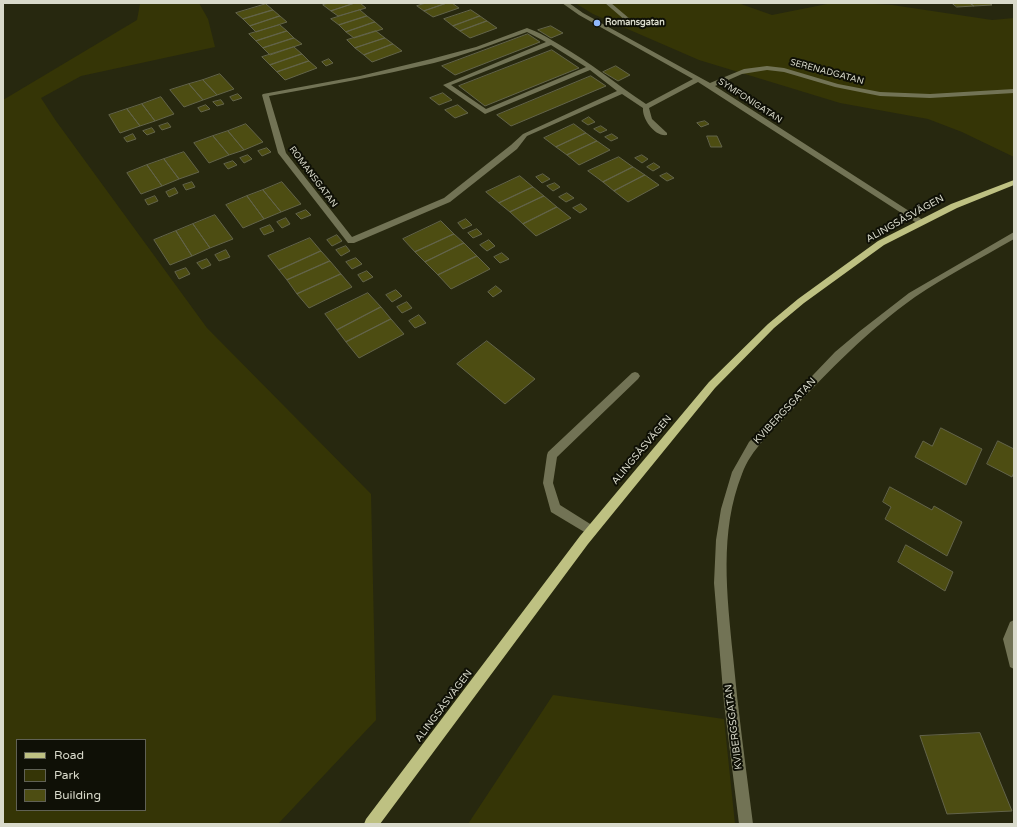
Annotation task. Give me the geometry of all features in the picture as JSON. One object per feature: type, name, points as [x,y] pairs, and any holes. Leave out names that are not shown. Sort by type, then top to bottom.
[{"type":"main road","name":"ALINGSÅSVÄGEN","points":[[371,824],[591,531],[712,385],[771,326],[801,301],[881,244],[920,222],[961,203],[1014,182]]},
{"type":"street","name":"SYMFONIGATAN","points":[[565,3],[581,14],[699,79],[920,222]]},
{"type":"street","points":[[608,3],[628,20]]},
{"type":"street","name":"ROMANSGATAN","points":[[622,90],[525,135],[514,147],[446,200],[428,206],[351,241],[282,153],[265,96],[360,78],[433,61],[478,48],[527,30],[552,42],[592,67],[646,107]]},
{"type":"street","points":[[552,42],[446,85],[485,112],[592,67]]},
{"type":"street","name":"SERENADGATAN","points":[[710,86],[739,73],[758,68],[772,68],[793,72],[844,88],[882,94],[938,96],[1014,92]]},
{"type":"street","points":[[665,134],[649,123],[645,114],[646,107],[699,79]]},
{"type":"street","name":"KVIBERGSGATAN","points":[[746,824],[731,703],[720,583],[722,540],[727,509],[737,472],[753,445],[838,355],[863,333],[912,295],[1014,235]]},
{"type":"street","points":[[591,531],[555,508],[548,483],[552,455],[635,376]]},
{"type":"street","points":[[1014,626],[1009,640],[1014,663]]},
{"type":"green space","points":[[97,3],[199,3],[208,19],[215,47],[81,76],[41,98],[56,121],[207,328],[371,494],[376,720],[278,824],[3,824],[3,100],[137,20],[140,4]]},
{"type":"green space","points":[[575,3],[738,3],[772,15],[832,3],[855,3],[892,5],[992,20],[1014,18],[1014,157],[962,132],[928,119],[840,103],[699,60],[593,14]]},
{"type":"green space","points":[[553,695],[724,719],[735,824],[468,824]]},
{"type":"building","points":[[329,3],[355,3],[331,11],[323,5]]},
{"type":"building","points":[[355,3],[360,3],[366,8],[338,16],[331,11]]},
{"type":"building","points":[[426,3],[447,3],[424,11],[417,6]]},
{"type":"building","points":[[447,3],[452,3],[459,8],[433,17],[424,11]]},
{"type":"building","points":[[952,3],[970,3],[974,6],[957,7]]},
{"type":"building","points":[[970,3],[989,3],[992,5],[974,6]]},
{"type":"building","points":[[266,4],[273,10],[243,19],[236,13]]},
{"type":"building","points":[[273,10],[280,16],[250,26],[243,19]]},
{"type":"building","points":[[360,10],[367,16],[339,25],[331,19]]},
{"type":"building","points":[[471,10],[480,16],[453,26],[444,19]]},
{"type":"building","points":[[280,16],[287,22],[256,32],[250,26]]},
{"type":"building","points":[[367,16],[375,22],[346,32],[339,25]]},
{"type":"building","points":[[480,16],[487,21],[460,31],[453,26]]},
{"type":"building","points":[[487,21],[497,28],[470,38],[460,31]]},
{"type":"building","points":[[375,22],[383,29],[354,38],[346,32]]},
{"type":"building","points":[[280,25],[287,31],[256,41],[249,34]]},
{"type":"building","points":[[551,26],[563,33],[551,38],[538,30]]},
{"type":"building","points":[[287,31],[294,38],[263,48],[256,41]]},
{"type":"building","points":[[376,31],[385,38],[355,48],[347,40]]},
{"type":"building","points":[[528,34],[540,42],[455,75],[442,66]]},
{"type":"building","points":[[294,38],[302,44],[270,55],[263,48]]},
{"type":"building","points":[[385,38],[393,44],[364,55],[355,48]]},
{"type":"building","points":[[393,44],[402,51],[372,62],[364,55]]},
{"type":"building","points":[[294,47],[302,54],[270,65],[262,57]]},
{"type":"building","points":[[552,50],[579,68],[485,106],[459,86]]},
{"type":"building","points":[[302,54],[309,61],[277,72],[270,65]]},
{"type":"building","points":[[329,59],[333,63],[326,66],[322,62]]},
{"type":"building","points":[[309,61],[317,68],[285,80],[277,72]]},
{"type":"building","points":[[616,66],[630,75],[618,81],[603,72]]},
{"type":"building","points":[[220,74],[234,89],[217,95],[203,80]]},
{"type":"building","points":[[591,76],[606,86],[511,126],[497,115]]},
{"type":"building","points":[[203,80],[217,95],[203,100],[189,84]]},
{"type":"building","points":[[189,84],[203,100],[184,107],[170,90]]},
{"type":"building","points":[[443,93],[452,100],[439,105],[430,98]]},
{"type":"building","points":[[238,94],[242,98],[233,101],[230,97]]},
{"type":"building","points":[[161,97],[174,114],[155,121],[142,104]]},
{"type":"building","points":[[221,100],[224,104],[217,106],[213,102]]},
{"type":"building","points":[[142,104],[155,121],[140,126],[127,109]]},
{"type":"building","points":[[206,105],[210,109],[201,112],[198,108]]},
{"type":"building","points":[[458,105],[468,113],[455,118],[445,110]]},
{"type":"building","points":[[127,109],[140,126],[120,133],[109,115]]},
{"type":"building","points":[[589,117],[595,122],[588,125],[582,121]]},
{"type":"building","points":[[705,121],[709,124],[701,127],[697,123]]},
{"type":"building","points":[[168,123],[171,127],[162,130],[159,126]]},
{"type":"building","points":[[246,124],[263,142],[244,150],[228,131]]},
{"type":"building","points":[[574,124],[586,133],[556,147],[544,138]]},
{"type":"building","points":[[601,126],[607,130],[600,133],[594,129]]},
{"type":"building","points":[[152,128],[155,132],[147,135],[143,131]]},
{"type":"building","points":[[228,131],[244,150],[229,155],[213,136]]},
{"type":"building","points":[[586,133],[597,141],[567,155],[556,147]]},
{"type":"building","points":[[133,134],[136,139],[127,142],[124,138]]},
{"type":"building","points":[[612,134],[618,138],[611,141],[605,137]]},
{"type":"building","points":[[213,136],[229,155],[209,163],[194,143]]},
{"type":"building","points":[[707,136],[717,136],[722,147],[711,147]]},
{"type":"building","points":[[597,141],[610,150],[579,165],[567,155]]},
{"type":"building","points":[[267,148],[271,152],[262,156],[258,151]]},
{"type":"building","points":[[184,152],[199,172],[179,179],[164,159]]},
{"type":"building","points":[[248,155],[252,159],[244,163],[240,158]]},
{"type":"building","points":[[642,155],[648,159],[642,163],[635,158]]},
{"type":"building","points":[[619,157],[633,167],[603,182],[588,171]]},
{"type":"building","points":[[164,159],[179,179],[162,186],[147,165]]},
{"type":"building","points":[[233,161],[237,165],[228,169],[224,164]]},
{"type":"building","points":[[654,163],[660,167],[653,171],[647,167]]},
{"type":"building","points":[[147,165],[162,186],[141,194],[127,173]]},
{"type":"building","points":[[633,167],[645,175],[614,191],[603,182]]},
{"type":"building","points":[[667,173],[674,178],[667,181],[660,176]]},
{"type":"building","points":[[543,174],[550,179],[542,183],[536,177]]},
{"type":"building","points":[[645,175],[659,185],[628,202],[614,191]]},
{"type":"building","points":[[520,176],[533,187],[499,203],[486,192]]},
{"type":"building","points":[[192,182],[195,187],[186,190],[183,185]]},
{"type":"building","points":[[282,182],[301,204],[281,212],[263,190]]},
{"type":"building","points":[[555,183],[560,187],[553,191],[547,186]]},
{"type":"building","points":[[533,187],[544,196],[510,212],[499,203]]},
{"type":"building","points":[[175,188],[178,193],[169,197],[166,192]]},
{"type":"building","points":[[263,190],[281,212],[264,219],[247,196]]},
{"type":"building","points":[[567,193],[574,198],[566,202],[559,197]]},
{"type":"building","points":[[155,196],[158,201],[148,205],[145,200]]},
{"type":"building","points":[[247,196],[264,219],[243,228],[226,205]]},
{"type":"building","points":[[544,196],[557,207],[523,224],[510,212]]},
{"type":"building","points":[[581,204],[587,209],[580,213],[573,208]]},
{"type":"building","points":[[557,207],[571,218],[536,236],[523,224]]},
{"type":"building","points":[[306,210],[311,215],[301,219],[296,214]]},
{"type":"building","points":[[215,215],[233,239],[210,248],[193,224]]},
{"type":"building","points":[[286,218],[290,224],[282,228],[277,222]]},
{"type":"building","points":[[466,219],[472,225],[463,229],[458,223]]},
{"type":"building","points":[[441,221],[454,234],[415,252],[403,239]]},
{"type":"building","points":[[193,224],[210,248],[192,256],[176,231]]},
{"type":"building","points":[[270,225],[274,231],[264,235],[260,229]]},
{"type":"building","points":[[477,229],[482,234],[473,238],[468,233]]},
{"type":"building","points":[[176,231],[192,256],[170,265],[154,240]]},
{"type":"building","points":[[454,234],[464,243],[425,262],[415,252]]},
{"type":"building","points":[[337,235],[342,241],[332,246],[327,240]]},
{"type":"building","points":[[310,238],[321,251],[279,270],[268,256]]},
{"type":"building","points":[[489,240],[495,246],[487,251],[480,245]]},
{"type":"building","points":[[464,243],[477,256],[438,275],[425,262]]},
{"type":"building","points":[[346,246],[350,251],[341,256],[336,250]]},
{"type":"building","points":[[226,250],[230,257],[219,261],[215,255]]},
{"type":"building","points":[[321,251],[330,261],[287,280],[279,270]]},
{"type":"building","points":[[502,253],[509,259],[500,263],[494,257]]},
{"type":"building","points":[[477,256],[490,269],[451,289],[438,275]]},
{"type":"building","points":[[356,258],[362,264],[352,269],[346,262]]},
{"type":"building","points":[[207,259],[211,265],[202,269],[197,263]]},
{"type":"building","points":[[330,261],[341,274],[297,294],[287,280]]},
{"type":"building","points":[[186,268],[190,274],[179,279],[175,272]]},
{"type":"building","points":[[367,271],[373,277],[363,282],[358,275]]},
{"type":"building","points":[[341,274],[352,287],[309,308],[297,294]]},
{"type":"building","points":[[496,286],[502,291],[493,297],[488,292]]},
{"type":"building","points":[[396,290],[402,296],[392,302],[386,295]]},
{"type":"building","points":[[368,293],[381,307],[337,330],[325,314]]},
{"type":"building","points":[[407,302],[412,308],[402,313],[397,307]]},
{"type":"building","points":[[381,307],[391,319],[346,342],[337,330]]},
{"type":"building","points":[[419,315],[426,323],[415,328],[409,321]]},
{"type":"building","points":[[391,319],[404,334],[359,358],[346,342]]},
{"type":"building","points":[[487,341],[535,379],[505,404],[457,364]]},
{"type":"building","points":[[941,428],[982,449],[966,485],[915,457],[923,441],[932,446]]},
{"type":"building","points":[[998,441],[1014,449],[1014,472],[1012,477],[987,464]]},
{"type":"building","points":[[890,487],[932,510],[934,506],[962,522],[947,556],[885,519],[891,507],[883,502]]},
{"type":"building","points":[[906,545],[953,572],[945,591],[898,562]]},
{"type":"building","points":[[980,733],[1012,811],[947,814],[920,736]]},
{"type":"place","name":"Romansgatan","points":[[597,23]]}]
